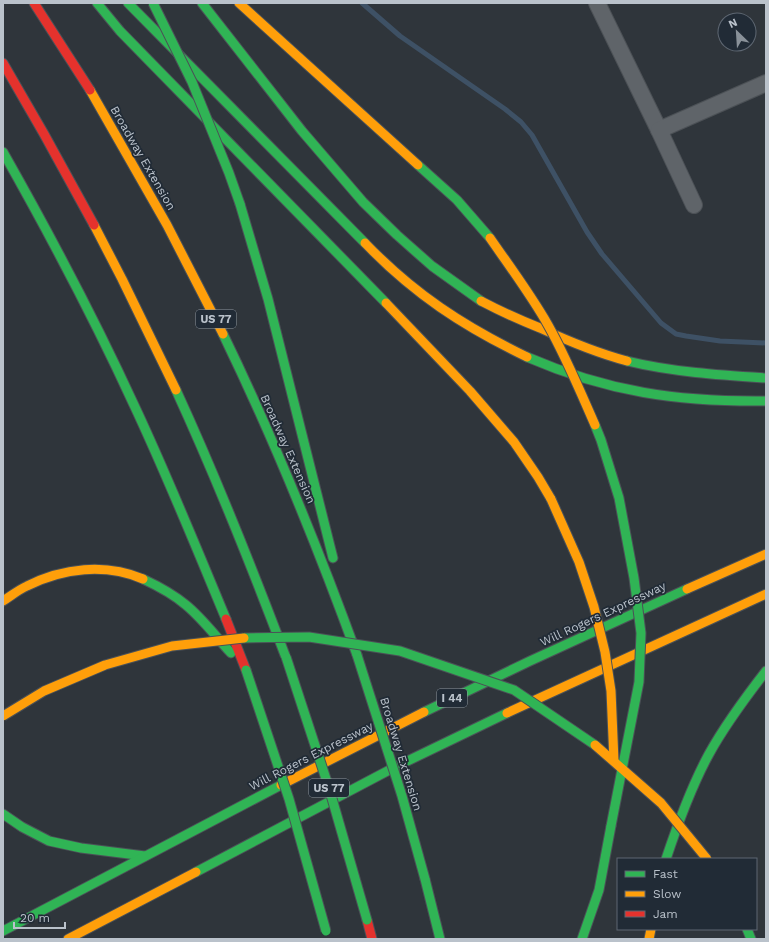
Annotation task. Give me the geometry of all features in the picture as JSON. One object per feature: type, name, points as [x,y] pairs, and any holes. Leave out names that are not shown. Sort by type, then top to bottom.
[{"type":"highway","name":"Broadway Extension","points":[[34,3],[68,54],[160,211],[205,295],[276,448],[305,516],[357,655],[402,796],[440,939]]},
{"type":"highway","points":[[97,3],[140,51],[470,391],[514,442],[538,477],[551,499],[579,562],[594,607],[605,652],[611,691],[614,736],[615,788],[610,826]]},
{"type":"highway","points":[[128,3],[387,266],[422,295],[459,322],[504,346],[545,365],[596,382],[632,391],[669,396],[719,400],[766,401]]},
{"type":"highway","points":[[153,3],[192,82],[240,204],[268,299],[357,655]]},
{"type":"highway","points":[[202,3],[333,168],[365,204],[393,233],[434,267],[472,295],[518,319],[578,345],[626,361],[691,372],[766,378]]},
{"type":"highway","points":[[239,3],[457,200],[490,238],[529,294],[548,325],[574,376],[601,440],[619,498],[634,578],[640,633],[639,682],[610,826],[599,890],[582,939]]},
{"type":"highway","name":"US 77","points":[[3,63],[36,118],[113,258],[183,402],[218,482],[286,657],[329,788],[372,939]]},
{"type":"highway","points":[[3,152],[56,248],[151,441],[246,670],[289,800],[327,935]]},
{"type":"highway","name":"Will Rogers Expressway","points":[[3,931],[258,796],[389,729],[504,673],[766,554]]},
{"type":"highway","points":[[3,601],[33,582],[53,574],[72,570],[93,568],[117,570],[137,575],[173,594],[186,604],[246,670]]},
{"type":"highway","points":[[68,939],[402,764],[518,708],[766,594]]},
{"type":"highway","points":[[3,716],[44,691],[105,665],[172,646],[252,637],[309,637],[400,651],[514,690],[590,741],[661,803],[706,858]]},
{"type":"highway","points":[[666,858],[702,767],[741,703],[766,672]]},
{"type":"highway","points":[[3,814],[22,827],[49,841],[81,848],[145,856]]},
{"type":"highway","points":[[111,928],[130,907]]},
{"type":"highway","points":[[748,930],[752,939]]},
{"type":"street","points":[[597,3],[694,205]]},
{"type":"street","points":[[659,130],[766,83]]},
{"type":"waterway","points":[[362,3],[400,36],[505,109],[521,122],[532,135],[587,232],[602,254],[661,323],[676,334],[686,336],[720,341],[766,343]]},
{"type":"traffic: fast","points":[[97,3],[120,31],[386,303]]},
{"type":"traffic: fast","points":[[128,3],[365,243]]},
{"type":"traffic: fast","points":[[153,3],[192,82],[240,204]]},
{"type":"traffic: fast","points":[[202,3],[302,131],[363,202],[432,266],[481,301]]},
{"type":"traffic: fast","points":[[3,152],[38,214],[119,373],[170,484],[226,619]]},
{"type":"traffic: fast","points":[[418,165],[457,200],[490,238]]},
{"type":"traffic: fast","points":[[240,204],[268,299],[333,558]]},
{"type":"traffic: fast","points":[[223,334],[260,413],[294,493],[357,655]]},
{"type":"traffic: fast","points":[[527,357],[586,379],[615,387],[673,397],[734,401],[766,401]]},
{"type":"traffic: fast","points":[[627,361],[678,370],[766,378]]},
{"type":"traffic: fast","points":[[176,390],[233,521],[285,655]]},
{"type":"traffic: fast","points":[[595,425],[619,498],[634,578],[641,633],[639,682],[611,826]]},
{"type":"traffic: fast","points":[[143,579],[165,590],[192,610],[231,653]]},
{"type":"traffic: fast","points":[[424,712],[530,661],[687,589]]},
{"type":"traffic: fast","points":[[244,638],[309,637],[400,651],[514,690],[595,745]]},
{"type":"traffic: fast","points":[[357,655],[402,796],[425,879]]},
{"type":"traffic: fast","points":[[286,657],[329,788],[367,920]]},
{"type":"traffic: fast","points":[[246,670],[289,799],[326,931]]},
{"type":"traffic: fast","points":[[666,858],[685,805],[709,754],[750,691],[766,671]]},
{"type":"traffic: fast","points":[[196,872],[395,767],[507,713]]},
{"type":"traffic: fast","points":[[3,931],[281,785]]},
{"type":"traffic: fast","points":[[3,814],[22,827],[49,841],[81,848],[145,856]]},
{"type":"traffic: fast","points":[[582,939],[599,890],[611,826]]},
{"type":"traffic: fast","points":[[425,879],[440,939]]},
{"type":"traffic: fast","points":[[747,930],[751,939]]},
{"type":"traffic: slow","points":[[239,3],[418,165]]},
{"type":"traffic: slow","points":[[90,90],[167,225],[223,334]]},
{"type":"traffic: slow","points":[[94,225],[176,390]]},
{"type":"traffic: slow","points":[[490,238],[527,292],[555,337],[595,425]]},
{"type":"traffic: slow","points":[[365,243],[402,278],[440,308],[527,357]]},
{"type":"traffic: slow","points":[[481,301],[572,342],[627,361]]},
{"type":"traffic: slow","points":[[386,303],[470,391],[514,442],[551,499]]},
{"type":"traffic: slow","points":[[551,499],[579,562],[594,607],[605,652],[611,691],[614,761]]},
{"type":"traffic: slow","points":[[687,589],[766,554]]},
{"type":"traffic: slow","points":[[3,601],[21,589],[41,580],[70,572],[99,569],[129,574],[143,579]]},
{"type":"traffic: slow","points":[[507,713],[766,594]]},
{"type":"traffic: slow","points":[[3,716],[44,691],[105,665],[172,646],[244,638]]},
{"type":"traffic: slow","points":[[281,785],[424,712]]},
{"type":"traffic: slow","points":[[595,745],[661,803],[706,858]]},
{"type":"traffic: slow","points":[[68,939],[196,872]]},
{"type":"traffic: slow","points":[[649,939],[651,930]]},
{"type":"traffic: jam","points":[[34,3],[90,90]]},
{"type":"traffic: jam","points":[[3,63],[94,225]]},
{"type":"traffic: jam","points":[[226,619],[246,670]]},
{"type":"traffic: jam","points":[[367,920],[372,939]]}]
